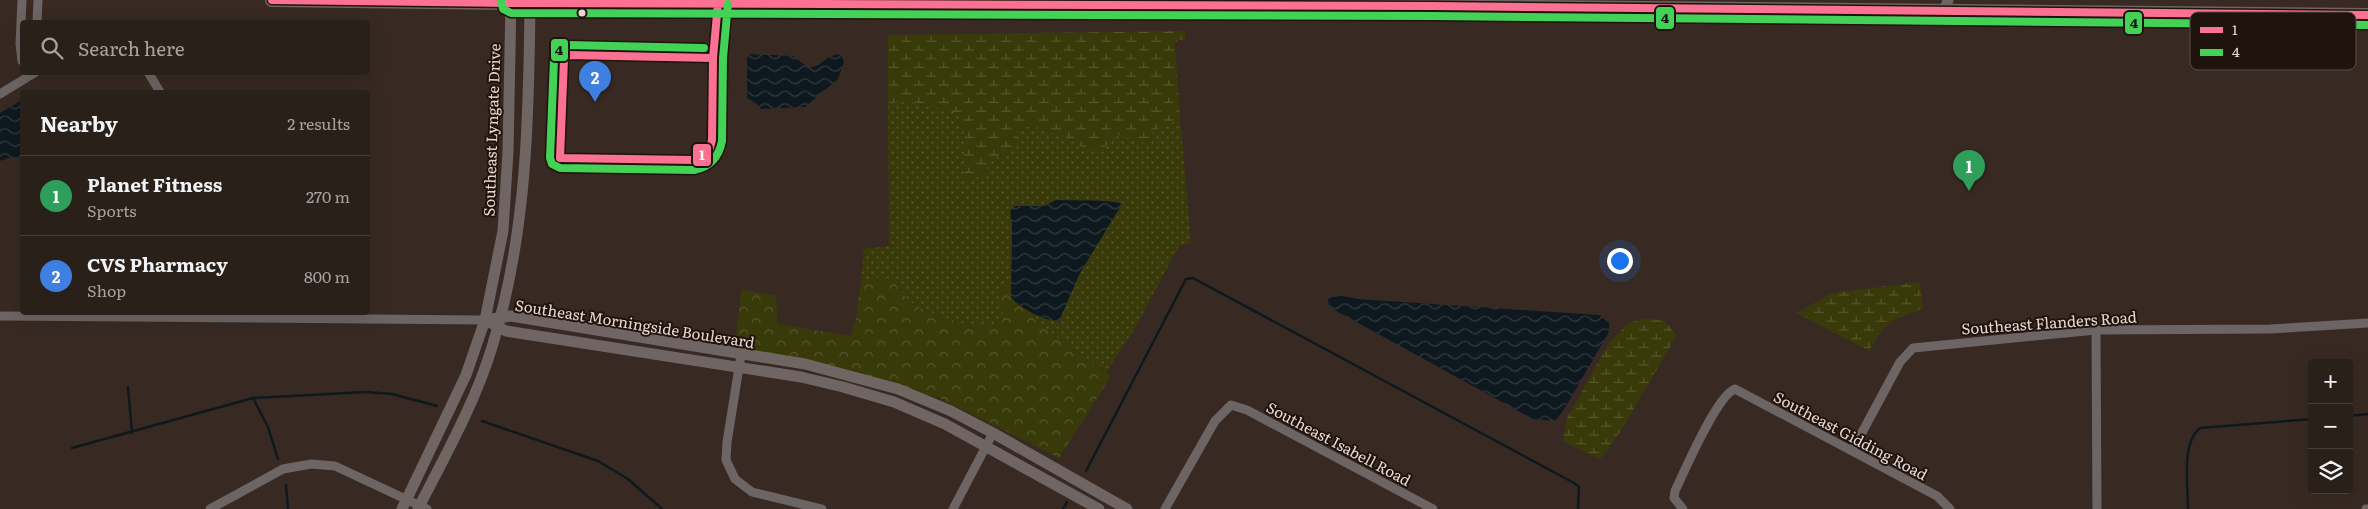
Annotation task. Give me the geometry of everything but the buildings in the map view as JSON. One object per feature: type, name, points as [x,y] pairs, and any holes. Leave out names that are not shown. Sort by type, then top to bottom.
[{"type":"main road","points":[[272,0],[1031,2],[1510,8],[1554,4],[1940,6],[2225,12]]},
{"type":"main road","points":[[1510,8],[1525,0]]},
{"type":"street","points":[[21,20],[22,0]]},
{"type":"street","points":[[37,20],[38,0]]},
{"type":"street","name":"Southeast Lyngate Drive","points":[[404,504],[466,375],[485,320],[503,231],[508,152],[511,2]]},
{"type":"street","points":[[210,509],[283,469],[311,464],[335,466],[404,504],[421,508],[480,379],[499,323],[518,233],[524,157],[530,2]]},
{"type":"street","points":[[0,94],[31,75]]},
{"type":"street","points":[[150,75],[159,90]]},
{"type":"street","points":[[0,316],[485,320]]},
{"type":"street","name":"Southeast Morningside Boulevard","points":[[499,323],[511,316],[805,364],[874,382],[919,397],[993,433],[1127,509]]},
{"type":"street","name":"Southeast Morningside Boulevard","points":[[485,320],[499,323],[506,331],[801,377],[870,395],[914,410],[987,445],[1099,509]]},
{"type":"street","name":"Southeast Flanders Road","points":[[1852,451],[1900,362],[1913,348],[2096,330],[2270,329],[2368,323]]},
{"type":"street","points":[[2096,330],[2097,509]]},
{"type":"street","points":[[617,349],[620,335]]},
{"type":"street","points":[[741,355],[726,451],[726,460],[735,479],[752,492],[819,509]]},
{"type":"street","points":[[870,395],[874,382]]},
{"type":"street","name":"Southeast Gidding Road","points":[[1683,509],[1674,498],[1675,491],[1714,414],[1729,391],[1736,389],[1937,496],[1950,509]]},
{"type":"street","name":"Southeast Isabell Road","points":[[1165,509],[1215,421],[1231,405],[1247,410],[1433,509]]},
{"type":"street","points":[[953,509],[993,433]]},
{"type":"green space","points":[[1185,31],[1185,40],[1178,40],[1175,45],[1180,117],[1167,126],[1154,130],[1149,140],[1142,143],[1116,134],[1110,143],[1098,151],[1083,148],[1064,135],[1045,131],[1031,124],[1019,132],[1008,154],[993,158],[982,176],[966,179],[964,171],[965,142],[961,114],[916,104],[888,103],[888,35]]},
{"type":"green space","points":[[909,101],[923,106],[938,107],[962,114],[966,179],[982,176],[993,158],[1008,154],[1019,132],[1031,124],[1045,131],[1064,135],[1076,144],[1110,143],[1116,134],[1149,140],[1154,130],[1167,126],[1180,117],[1191,243],[1179,246],[1134,330],[1106,372],[1036,322],[1025,288],[1001,293],[1003,308],[1001,320],[993,326],[983,326],[957,322],[922,309],[912,303],[894,282],[886,278],[861,281],[864,249],[889,246],[888,103]]},
{"type":"green space","points":[[1016,271],[1025,288],[1036,322],[1111,376],[1059,458],[940,398],[735,349],[741,289],[776,296],[777,324],[851,336],[856,319],[861,281],[877,277],[887,278],[895,283],[910,302],[921,309],[957,322],[970,325],[992,326],[1001,320],[1003,313],[1002,290]]},
{"type":"green space","points":[[1920,282],[1923,309],[1890,323],[1880,333],[1869,351],[1797,313],[1832,293]]},
{"type":"green space","points":[[1642,319],[1663,320],[1677,335],[1620,432],[1600,459],[1563,441],[1567,418],[1608,345],[1628,323]]},
{"type":"water","points":[[750,54],[793,56],[809,68],[837,55],[841,55],[844,62],[838,79],[805,107],[761,109],[747,98],[747,58]]},
{"type":"water","points":[[20,101],[20,157],[11,157],[0,161],[0,113]]},
{"type":"water","points":[[1056,200],[1101,201],[1122,204],[1080,273],[1059,321],[1033,314],[1020,306],[1011,297],[1012,225],[1010,211],[1015,206],[1044,206]]},
{"type":"water","points":[[1336,295],[1359,299],[1599,315],[1609,323],[1609,332],[1565,408],[1555,421],[1533,419],[1329,307],[1328,299]]},
{"type":"waterway","points":[[1086,471],[1186,279],[1193,278],[1574,483],[1579,487],[1578,509]]},
{"type":"waterway","points":[[128,387],[132,433]]},
{"type":"waterway","points":[[72,448],[253,398],[366,392],[392,394],[437,406]]},
{"type":"waterway","points":[[253,398],[268,427],[278,459]]},
{"type":"waterway","points":[[2353,416],[2368,414]]},
{"type":"waterway","points":[[2188,509],[2188,454],[2194,435],[2200,428],[2308,419]]},
{"type":"waterway","points":[[482,421],[598,461],[628,479],[662,509]]},
{"type":"waterway","points":[[286,485],[288,509]]},
{"type":"waterway","points":[[1063,509],[1067,502]]},
{"type":"transit line","name":"1","points":[[272,0],[511,3],[1433,6],[2190,13]]},
{"type":"transit line","name":"4","points":[[501,0],[503,9],[511,13],[1433,16],[2190,23]]},
{"type":"transit line","name":"1","points":[[713,58],[718,3]]},
{"type":"transit line","name":"4","points":[[704,48],[567,45],[561,47],[554,59],[550,158],[552,164],[560,168],[694,170],[709,164],[719,152],[722,141],[723,58],[728,4]]},
{"type":"transit line","name":"1","points":[[2356,15],[2368,15]]},
{"type":"transit line","name":"4","points":[[2356,25],[2368,25]]},
{"type":"transit line","name":"1","points":[[567,55],[713,58],[712,140],[709,151],[694,160],[560,158],[564,59],[567,55]]},
{"type":"place","name":"CVS Pharmacy","points":[[595,102]]},
{"type":"place","name":"Planet Fitness","points":[[1969,191]]}]
